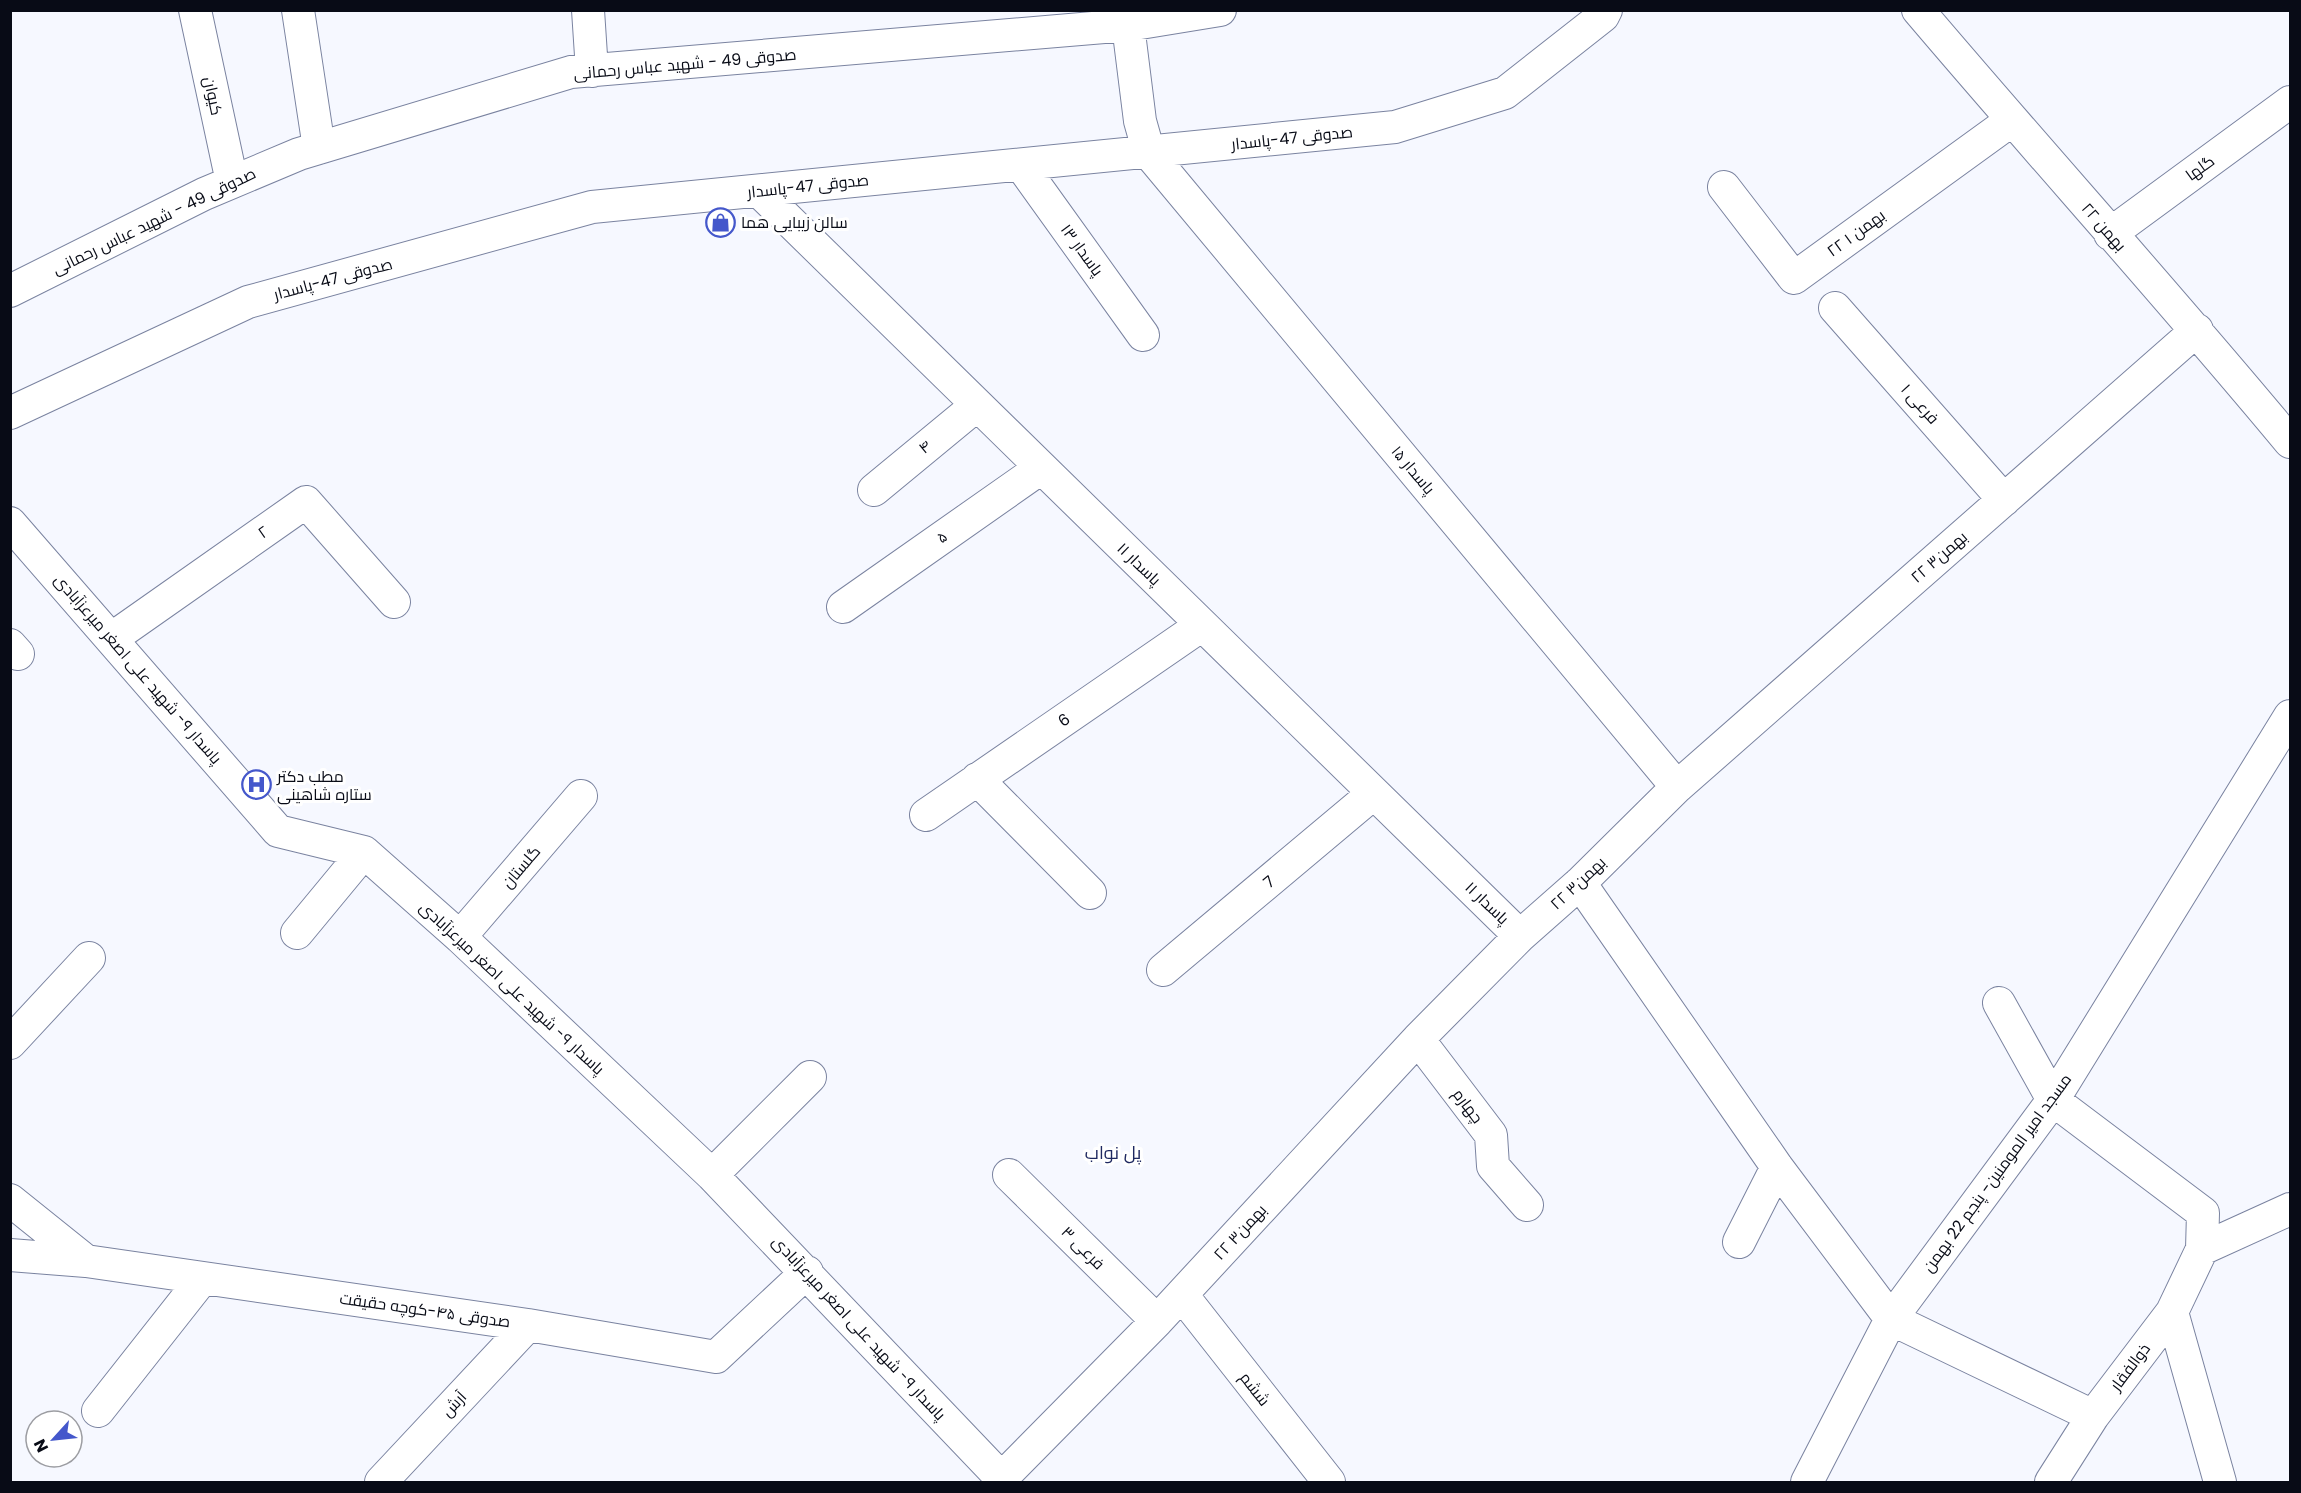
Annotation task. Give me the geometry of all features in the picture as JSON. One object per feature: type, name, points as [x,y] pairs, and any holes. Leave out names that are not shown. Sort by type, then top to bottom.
[{"type":"street","name":"کیوان","points":[[195,10],[232,182]]},
{"type":"street","points":[[298,10],[319,148]]},
{"type":"street","points":[[588,10],[592,71]]},
{"type":"street","name":"صدوقی 49 - شهید عباس رحمانی","points":[[10,291],[232,182],[319,148],[572,72],[1129,38],[1220,10]]},
{"type":"street","name":"صدوقی 47-پاسدار","points":[[10,413],[248,302],[592,207],[1395,128],[1505,93],[1603,16],[1606,10]]},
{"type":"street","name":"۲۲ بهمن","points":[[1918,10],[2110,234],[2197,330],[2290,442]]},
{"type":"street","points":[[1129,38],[1140,121],[1149,153]]},
{"type":"street","name":"گلها","points":[[2110,234],[2290,102]]},
{"type":"street","name":"۲۲ بهمن ۱","points":[[1724,187],[1794,278],[2012,120]]},
{"type":"street","name":"پاسدار ۱۵","points":[[1149,153],[1677,787]]},
{"type":"street","name":"پاسدار ۱۳","points":[[1021,165],[1143,335]]},
{"type":"street","name":"پاسدار ۱۱","points":[[759,191],[1520,936]]},
{"type":"street","name":"فرعی ۱","points":[[1835,308],[2004,500]]},
{"type":"street","name":"۲۲ بهمن۳","points":[[1003,1481],[1182,1295],[1418,1039],[1520,936],[1580,883],[1677,787],[2197,330]]},
{"type":"street","name":"۴","points":[[874,490],[977,405]]},
{"type":"street","name":"۵","points":[[843,607],[1041,468]]},
{"type":"street","name":"۲","points":[[111,639],[306,502],[394,602]]},
{"type":"street","name":"پاسدار ۹- شهید علی اصغر میرعزآبادی","points":[[10,523],[278,831],[364,852],[460,937],[712,1175],[807,1272],[1003,1481]]},
{"type":"street","name":"6","points":[[926,815],[1202,625]]},
{"type":"street","name":"مسجد امیر المومنین- پنجم 22 بهمن","points":[[1808,1482],[1891,1319],[2053,1100],[2290,716]]},
{"type":"street","points":[[977,779],[1090,893]]},
{"type":"street","name":"7","points":[[1163,970],[1374,793]]},
{"type":"street","name":"گلستان","points":[[460,937],[581,796]]},
{"type":"street","points":[[297,933],[364,852]]},
{"type":"street","points":[[1580,883],[1777,1167],[1891,1319],[2093,1416]]},
{"type":"street","points":[[10,1043],[89,958]]},
{"type":"street","points":[[1999,1004],[2053,1100],[2203,1213],[2202,1249],[2290,1209]]},
{"type":"street","name":"چهارم","points":[[1418,1039],[1491,1135],[1493,1166],[1527,1205]]},
{"type":"street","points":[[712,1175],[810,1077]]},
{"type":"street","points":[[1739,1242],[1777,1167]]},
{"type":"street","name":"فرعی ۳","points":[[1009,1175],[1157,1321]]},
{"type":"street","points":[[10,1200],[86,1262]]},
{"type":"street","name":"ذوالفقار","points":[[2051,1482],[2093,1416],[2172,1312],[2202,1249]]},
{"type":"street","name":"صدوقی ۴۵-کوچه حقیقت","points":[[10,1255],[86,1262],[528,1325],[716,1357],[807,1272]]},
{"type":"street","points":[[98,1411],[202,1279]]},
{"type":"street","name":"ششم","points":[[1182,1295],[1329,1482]]},
{"type":"street","points":[[2172,1312],[2220,1482]]},
{"type":"street","name":"آرش","points":[[381,1482],[528,1325]]},
{"type":"place","name":"سالن زیبایی هما","points":[[720,222]]},
{"type":"place","name":"مطب دکتر ستاره شاهینی","points":[[256,785]]},
{"type":"district","name":"پل نواب","points":[[1113,1152]]}]
